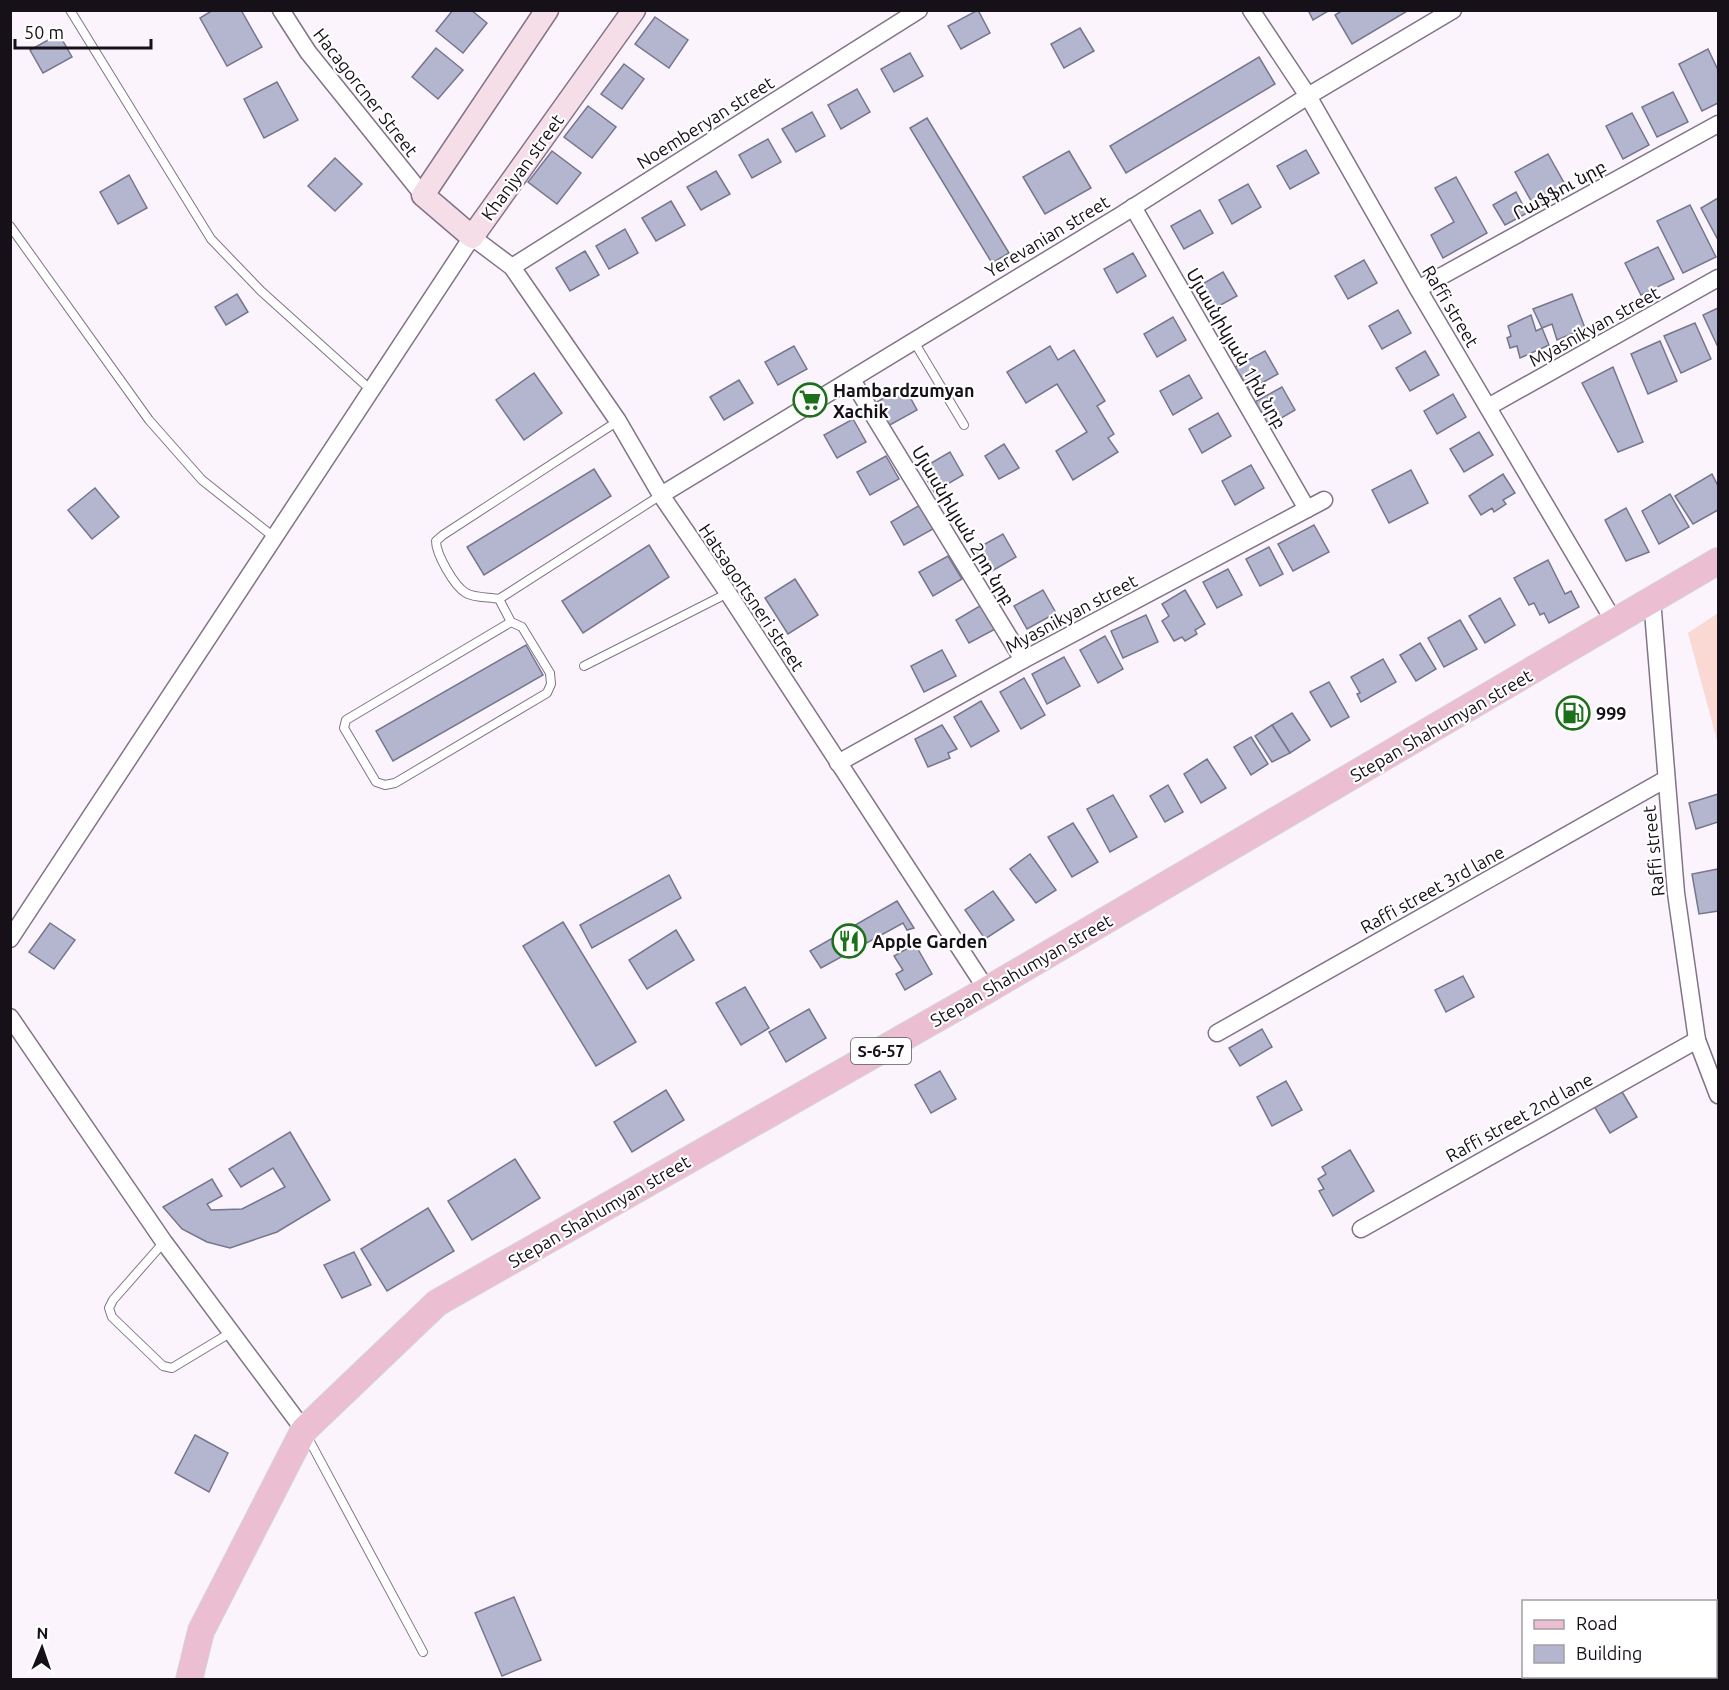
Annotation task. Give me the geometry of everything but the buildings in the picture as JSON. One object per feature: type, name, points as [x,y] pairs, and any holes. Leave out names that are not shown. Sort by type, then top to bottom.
[{"type":"main road","name":"Stepan Shahumyan street","points":[[189,1680],[201,1631],[304,1430],[437,1303],[987,990],[1719,561]]},
{"type":"street","name":"Hacagorcner Street","points":[[281,10],[308,52],[423,195]]},
{"type":"street","points":[[423,195],[547,10]]},
{"type":"street","name":"Khanjyan street","points":[[423,195],[472,237],[634,10]]},
{"type":"street","name":"Noemberyan street","points":[[512,267],[919,10]]},
{"type":"street","name":"Raffi street","points":[[1251,10],[1308,96],[1418,289],[1615,623]]},
{"type":"street","name":"Yerevanian street","points":[[661,495],[852,380],[1308,96],[1448,12]]},
{"type":"street","name":"Րաֆֆու նրբ","points":[[1418,289],[1719,124]]},
{"type":"street","name":"Մյասնիկյան 1ին նրբ","points":[[1133,207],[1307,509]]},
{"type":"street","points":[[10,939],[472,237]]},
{"type":"street","name":"Hatsagortsneri street","points":[[472,237],[512,267],[618,421],[661,495],[728,593],[987,990]]},
{"type":"street","name":"Myasnikyan street","points":[[1488,407],[1719,278]]},
{"type":"street","name":"Մյասնիկյան 2րդ նրբ","points":[[852,380],[1023,660]]},
{"type":"street","name":"Myasnikyan street","points":[[838,764],[1023,660],[1324,500]]},
{"type":"street","name":"Raffi street","points":[[1652,599],[1676,893],[1697,1040],[1719,1095]]},
{"type":"street","name":"Raffi street 3rd lane","points":[[1217,1033],[1666,779]]},
{"type":"street","points":[[10,1017],[164,1242],[304,1430]]},
{"type":"street","name":"Raffi street 2nd lane","points":[[1361,1229],[1697,1040]]},
{"type":"lane","points":[[70,10],[211,239],[261,291],[372,392]]},
{"type":"lane","points":[[10,226],[149,420],[202,480],[275,538]]},
{"type":"lane","points":[[913,340],[964,425]]},
{"type":"lane","points":[[618,421],[436,541],[436,551],[466,593],[499,599],[661,495]]},
{"type":"lane","points":[[584,666],[728,593]]},
{"type":"lane","points":[[499,599],[511,622],[522,627],[550,673],[551,684],[546,693],[395,783],[385,785],[376,782],[344,728],[346,720],[511,622]]},
{"type":"lane","points":[[164,1242],[113,1300],[109,1308],[112,1317],[163,1366],[172,1368],[230,1333]]},
{"type":"lane","points":[[304,1430],[423,1652]]},
{"type":"shaded area","points":[[1718,613],[1718,744],[1688,633]]},
{"type":"place","name":"Hambardzumyan Xachik","points":[[810,400]]},
{"type":"place","name":"999","points":[[1573,713]]},
{"type":"place","name":"Apple Garden","points":[[849,941]]}]
